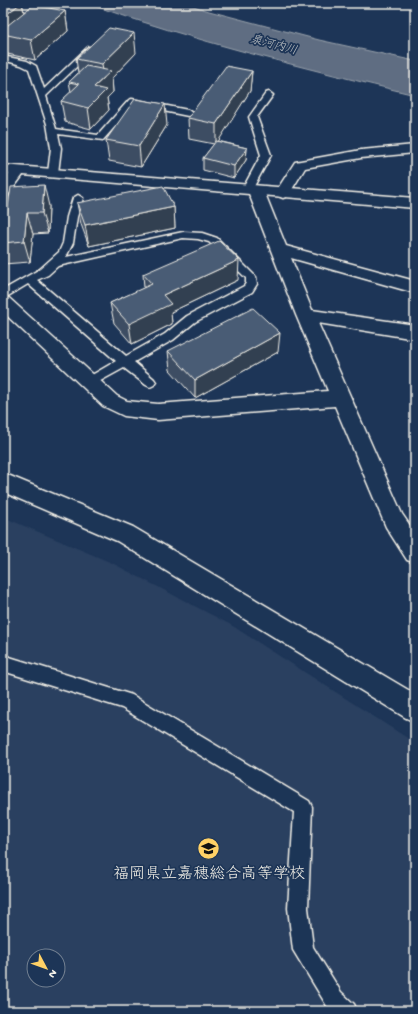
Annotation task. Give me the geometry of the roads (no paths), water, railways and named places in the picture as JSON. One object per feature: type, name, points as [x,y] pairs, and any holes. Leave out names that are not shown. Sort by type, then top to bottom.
[{"type":"street","points":[[283,193],[300,165],[361,154],[415,149]]},
{"type":"street","points":[[3,169],[252,191],[415,203]]},
{"type":"street","points":[[3,192],[19,170]]},
{"type":"street","points":[[252,191],[394,520],[415,553]]},
{"type":"street","points":[[278,249],[415,287]]},
{"type":"street","points":[[3,302],[110,401],[124,408],[158,412],[341,398]]},
{"type":"street","points":[[305,315],[415,332]]},
{"type":"street","points":[[3,482],[125,534],[415,708]]},
{"type":"lane","points":[[42,95],[95,45]]},
{"type":"lane","points":[[3,58],[29,65],[33,68],[56,148],[53,173]]},
{"type":"lane","points":[[252,191],[266,155],[253,117],[269,95]]},
{"type":"lane","points":[[52,130],[100,138],[132,102],[188,113]]},
{"type":"lane","points":[[3,295],[18,285],[30,280],[55,263],[64,253],[68,243],[72,217],[78,198]]},
{"type":"lane","points":[[55,263],[183,235],[195,235],[206,236],[213,240],[251,278],[252,284],[248,289],[191,319],[169,337],[89,382]]},
{"type":"lane","points":[[30,280],[150,382]]},
{"type":"lane","points":[[3,663],[126,701],[303,807],[298,908],[303,950],[334,999],[347,1011]]},
{"type":"water","name":"泉河内川","points":[[86,3],[184,3],[319,40],[415,61],[415,95],[208,42]]},
{"type":"place","name":"福岡県立嘉穂総合高等学校","points":[[209,849]]}]
